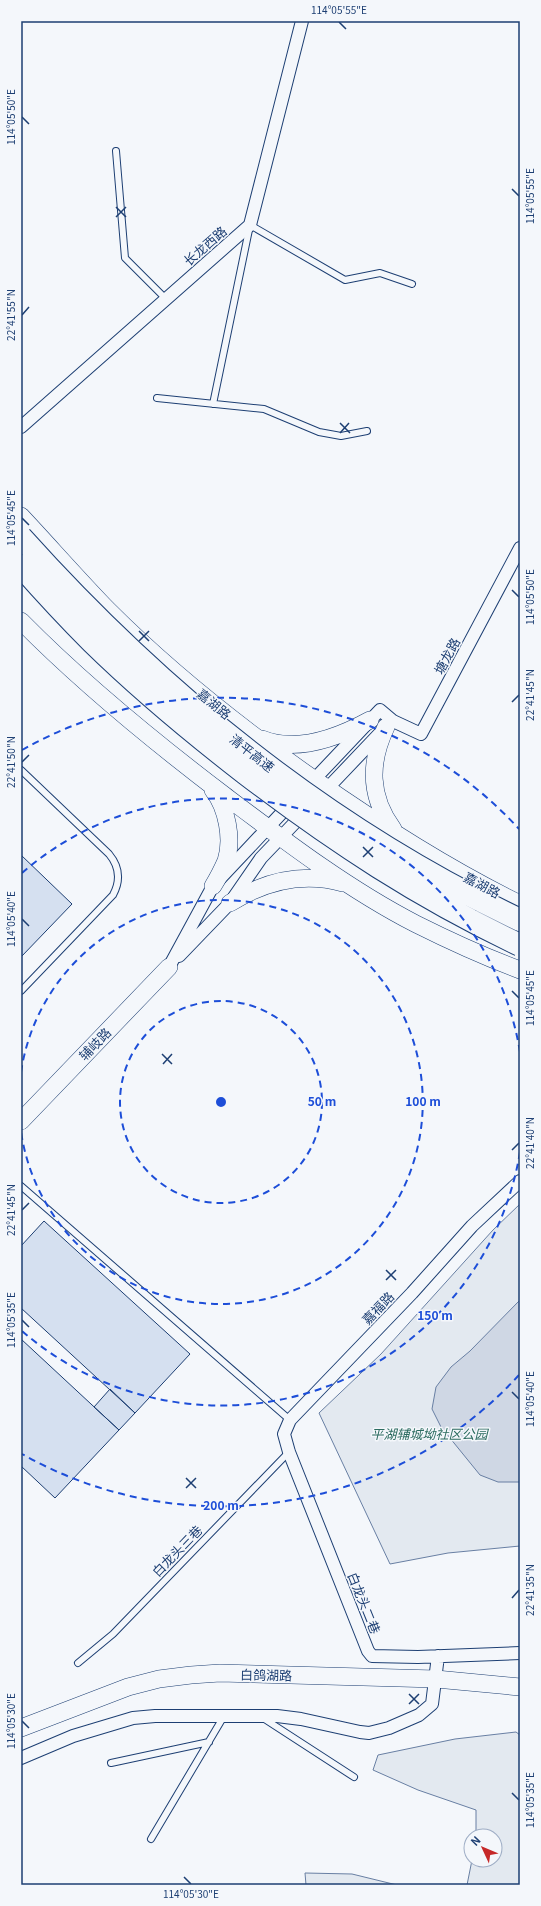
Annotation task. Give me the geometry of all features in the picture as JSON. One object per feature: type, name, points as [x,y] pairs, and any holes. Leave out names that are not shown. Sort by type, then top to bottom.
[{"type":"highway","name":"清平高速","points":[[21,537],[76,597],[130,650],[181,696],[242,745],[338,816],[388,848],[434,876],[520,920]]},
{"type":"highway","name":"清平高速","points":[[21,566],[87,637],[130,678],[217,752],[274,795],[366,860],[416,892],[472,922],[520,944]]},
{"type":"main road","name":"嘉湖路","points":[[21,516],[108,610],[131,632],[200,693],[253,735],[321,784],[440,862],[520,904]]},
{"type":"main road","points":[[21,621],[48,648],[100,695],[205,780],[275,832],[353,886],[415,924],[520,970]]},
{"type":"main road","points":[[253,735],[267,741],[282,743],[309,742],[339,736],[375,715]]},
{"type":"main road","points":[[389,724],[375,755],[374,784],[381,810],[398,835]]},
{"type":"main road","points":[[205,780],[221,803],[226,816],[228,831],[226,859],[213,886]]},
{"type":"main road","points":[[230,902],[258,888],[288,880],[319,879],[353,886]]},
{"type":"main road","name":"辅岐路","points":[[21,1122],[169,967]]},
{"type":"main road","name":"白鸽湖路","points":[[21,1728],[128,1688],[159,1679],[191,1675],[220,1673],[436,1679],[520,1686]]},
{"type":"street","points":[[250,226],[302,21]]},
{"type":"street","name":"长龙西路","points":[[21,427],[250,226]]},
{"type":"street","name":"塘龙路","points":[[375,715],[389,724],[421,734],[520,548]]},
{"type":"street","points":[[321,784],[375,715]]},
{"type":"street","points":[[169,967],[213,886],[275,832],[321,784],[389,724]]},
{"type":"street","points":[[169,967],[230,902],[261,858],[275,832]]},
{"type":"street","name":"嘉福路","points":[[290,1420],[412,1293],[472,1226],[520,1181]]},
{"type":"street","name":"白龙头二巷","points":[[290,1420],[284,1434],[289,1452],[370,1654],[375,1658],[520,1653]]},
{"type":"street","points":[[21,1758],[73,1736],[133,1718],[155,1716],[260,1716],[301,1719],[360,1732],[379,1731],[419,1715],[432,1704],[438,1656]]},
{"type":"lane","points":[[116,151],[125,258],[166,299]]},
{"type":"lane","points":[[212,404],[250,226],[345,280],[380,273],[412,284]]},
{"type":"lane","points":[[157,398],[264,409],[319,432],[341,436],[367,430]]},
{"type":"lane","points":[[21,770],[108,854],[116,866],[118,881],[113,895],[21,991]]},
{"type":"lane","points":[[21,1186],[290,1420]]},
{"type":"lane","name":"白龙头三巷","points":[[78,1663],[113,1634],[289,1452]]},
{"type":"lane","points":[[152,1839],[225,1716]]},
{"type":"lane","points":[[260,1716],[354,1777]]},
{"type":"lane","points":[[111,1763],[209,1742]]},
{"type":"green space","name":"平湖辅城坳社区公园","points":[[520,1204],[520,1546],[448,1553],[390,1564],[319,1413],[381,1354],[493,1230]]},
{"type":"green space","points":[[516,1732],[520,1735],[520,1885],[467,1885],[470,1868],[503,1868],[503,1828],[476,1828],[476,1810],[418,1790],[373,1770],[378,1755],[455,1739]]},
{"type":"green space","points":[[305,1873],[352,1874],[397,1885],[306,1885]]},
{"type":"shaded area","points":[[520,1300],[520,1482],[498,1482],[480,1475],[441,1427],[432,1409],[436,1387],[451,1367],[470,1351]]},
{"type":"building","points":[[21,855],[72,904],[21,957]]},
{"type":"building","points":[[44,1221],[190,1354],[135,1413],[21,1308],[21,1246]]},
{"type":"building","points":[[21,1339],[119,1430],[55,1498],[21,1466]]},
{"type":"building","points":[[110,1389],[135,1413],[119,1430],[94,1407]]}]
